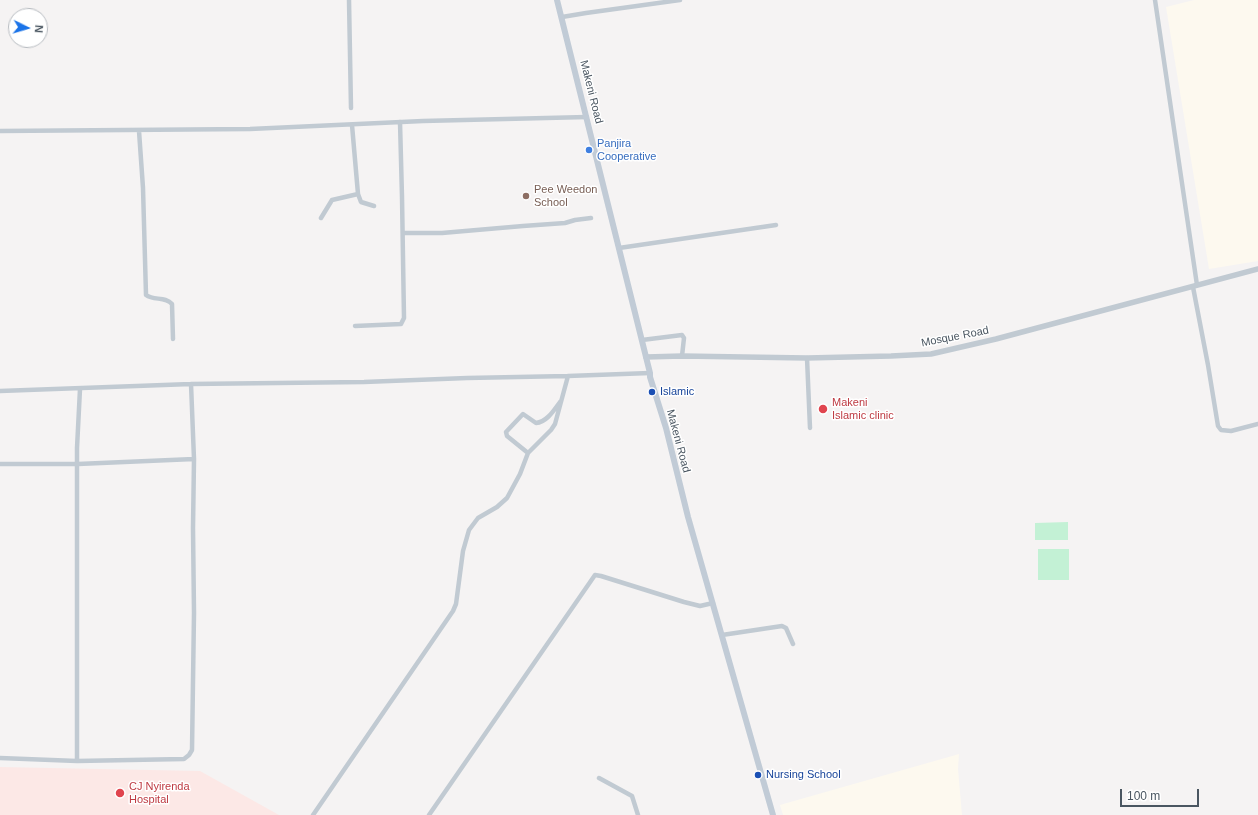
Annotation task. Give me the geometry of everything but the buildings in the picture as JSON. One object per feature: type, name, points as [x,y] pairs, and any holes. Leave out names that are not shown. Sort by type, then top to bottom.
[{"type":"main road","name":"Makeni Road","points":[[557,0],[650,377],[666,428],[686,510],[773,815]]},
{"type":"street","points":[[349,0],[351,108]]},
{"type":"street","points":[[562,17],[680,0]]},
{"type":"street","points":[[1155,0],[1195,286],[1218,426],[1221,430],[1226,431],[1258,424]]},
{"type":"street","points":[[0,131],[250,130],[400,122],[587,117]]},
{"type":"street","points":[[355,326],[401,324],[404,318],[400,122]]},
{"type":"street","points":[[352,125],[358,194],[361,202],[374,206]]},
{"type":"street","points":[[139,131],[146,295],[150,298],[167,300],[172,304],[173,339]]},
{"type":"street","points":[[321,218],[332,200],[358,194]]},
{"type":"street","points":[[403,233],[442,233],[565,223],[591,218]]},
{"type":"street","points":[[619,248],[776,225]]},
{"type":"street","name":"Mosque Road","points":[[646,357],[682,356],[807,358],[931,354],[996,339],[1258,269]]},
{"type":"street","points":[[642,340],[679,334],[682,335],[684,338],[682,356]]},
{"type":"street","points":[[807,358],[810,428]]},
{"type":"street","points":[[0,391],[191,384],[364,382],[650,373]]},
{"type":"street","points":[[313,815],[453,611],[456,604],[462,551],[470,530],[478,518],[497,507],[507,498],[520,474],[528,453],[555,424],[568,376]]},
{"type":"street","points":[[0,758],[77,761],[184,759],[189,756],[192,750],[194,613],[194,459],[191,384]]},
{"type":"street","points":[[77,761],[78,464],[80,389]]},
{"type":"street","points":[[528,453],[507,436],[506,432],[523,414],[536,423],[546,419],[562,399]]},
{"type":"street","points":[[0,464],[78,464],[194,459]]},
{"type":"street","points":[[429,815],[595,575],[700,606],[713,603]]},
{"type":"street","points":[[722,635],[782,626],[786,628],[793,644]]},
{"type":"street","points":[[599,778],[632,796],[638,815]]},
{"type":"shaded area","points":[[1194,0],[1258,0],[1258,261],[1209,269],[1166,7]]},
{"type":"shaded area","points":[[959,754],[958,769],[962,815],[783,815],[780,805]]},
{"type":"shaded area","name":"CJ Nyirenda Hospital","points":[[0,767],[200,771],[279,815],[0,815]]},
{"type":"green space","points":[[1068,522],[1068,540],[1035,540],[1035,523]]},
{"type":"green space","points":[[1038,549],[1069,549],[1069,580],[1038,580]]},
{"type":"place","name":"Panjira Cooperative","points":[[589,150]]},
{"type":"place","name":"Pee Weedon School","points":[[526,196]]},
{"type":"place","name":"Islamic","points":[[652,392]]},
{"type":"place","name":"Makeni Islamic clinic","points":[[823,409]]},
{"type":"place","name":"Nursing School","points":[[758,775]]},
{"type":"place","name":"CJ Nyirenda Hospital","points":[[120,793]]}]
